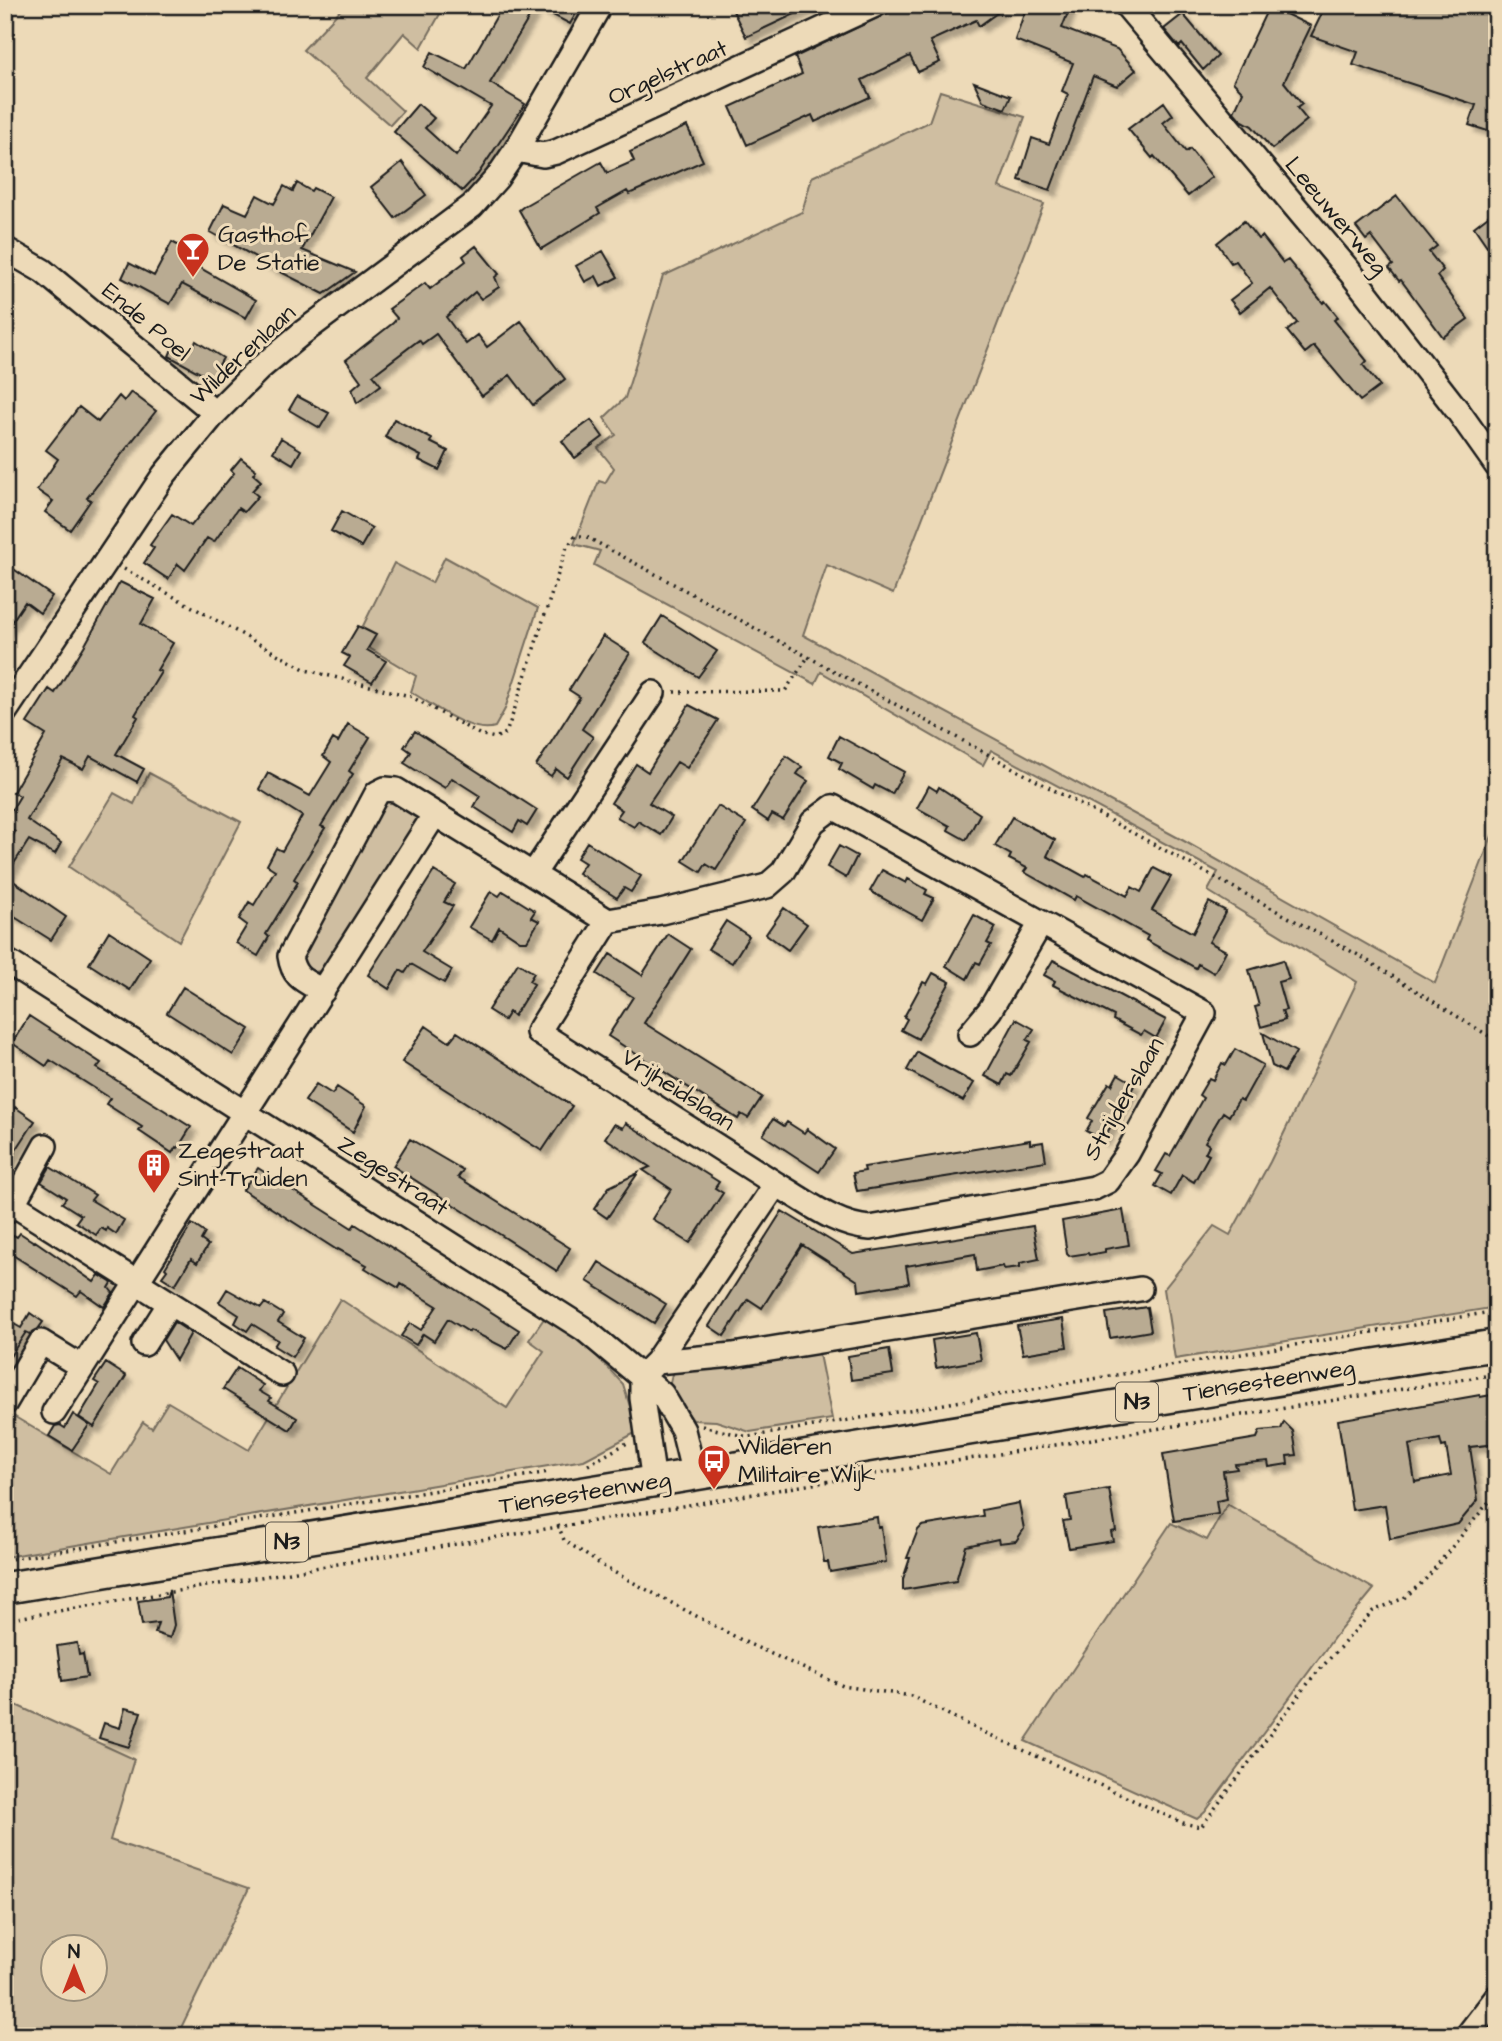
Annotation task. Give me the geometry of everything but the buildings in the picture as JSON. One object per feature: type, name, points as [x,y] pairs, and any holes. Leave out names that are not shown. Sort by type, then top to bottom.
[{"type":"main road","name":"Tiensesteenweg","points":[[5,1588],[1497,1345]]},
{"type":"street","name":"Wilderenlaan","points":[[5,712],[164,475],[215,413],[259,369],[302,333],[472,206],[497,178],[600,5]]},
{"type":"street","name":"Orgelstraat","points":[[516,150],[543,155],[556,152],[875,5]]},
{"type":"street","name":"Leeuwerweg","points":[[1126,5],[1350,272],[1458,411],[1497,466]]},
{"type":"street","name":"Ende Poel","points":[[5,249],[43,271],[215,413]]},
{"type":"street","points":[[534,873],[653,693]]},
{"type":"street","points":[[323,991],[302,980],[292,969],[290,956],[377,793],[385,789],[396,790],[608,921]]},
{"type":"street","name":"Strijderslaan","points":[[608,921],[661,912],[767,886],[783,872],[814,822],[832,807],[1204,1013],[1127,1154],[1108,1181],[1094,1188],[870,1228],[853,1227],[838,1221],[776,1184]]},
{"type":"street","points":[[54,1412],[435,814]]},
{"type":"street","name":"Vrijheidslaan","points":[[608,921],[538,1032],[776,1184]]},
{"type":"street","points":[[970,1034],[990,1010],[1041,923]]},
{"type":"street","name":"Zegestraat","points":[[5,960],[649,1369],[683,1430],[694,1475]]},
{"type":"street","points":[[45,1146],[9,1208],[136,1282],[282,1374]]},
{"type":"street","points":[[654,1482],[642,1398],[649,1369],[776,1184]]},
{"type":"street","points":[[649,1369],[1140,1289]]},
{"type":"street","points":[[144,1344],[170,1303]]},
{"type":"street","points":[[5,1403],[41,1342],[82,1367]]},
{"type":"street","points":[[1467,2036],[1497,1997]]},
{"type":"path","points":[[108,557],[140,578],[306,670],[410,696],[479,734],[495,738],[506,733],[566,549],[575,536],[585,536],[1360,956],[1497,1041]]},
{"type":"path","points":[[653,693],[785,691],[808,657]]},
{"type":"path","points":[[683,1430],[708,1426],[748,1437],[1497,1311]]},
{"type":"path","points":[[5,1620],[1497,1374]]},
{"type":"path","points":[[576,1467],[589,1465],[624,1444],[647,1437]]},
{"type":"path","points":[[5,1560],[550,1471]]},
{"type":"path","points":[[558,1527],[564,1540],[606,1568],[747,1643],[843,1686],[911,1696],[1183,1824],[1201,1827],[1312,1678],[1373,1611],[1405,1598],[1424,1580],[1497,1492]]},
{"type":"shaded area","points":[[345,5],[445,5],[421,48],[404,33],[367,78],[403,111],[390,125],[303,50]]},
{"type":"shaded area","points":[[940,91],[1025,117],[999,187],[1044,204],[893,594],[827,565],[803,635],[1184,841],[1435,983],[1497,823],[1497,1307],[1175,1359],[1164,1289],[1214,1226],[1230,1235],[1270,1162],[1357,982],[1208,891],[1218,872],[991,750],[983,765],[821,672],[815,684],[594,565],[600,551],[574,544],[599,481],[605,483],[614,468],[598,448],[616,435],[604,418],[625,398],[663,276],[802,212],[812,177],[929,122]]},
{"type":"shaded area","points":[[445,557],[538,608],[505,709],[495,727],[475,727],[463,723],[430,704],[411,692],[416,676],[356,640],[394,563],[432,583]]},
{"type":"shaded area","points":[[149,773],[241,822],[179,941],[69,867],[114,793],[134,804]]},
{"type":"shaded area","points":[[388,797],[418,814],[418,823],[323,970],[311,971],[305,967],[302,954],[377,806]]},
{"type":"shaded area","points":[[340,1299],[507,1408],[544,1351],[529,1340],[545,1317],[581,1339],[623,1384],[636,1426],[635,1433],[584,1460],[5,1557],[5,1422],[10,1414],[111,1474],[143,1422],[152,1428],[168,1402],[249,1450]]},
{"type":"shaded area","points":[[818,1349],[832,1419],[750,1432],[716,1421],[693,1420],[669,1387],[672,1374],[677,1369]]},
{"type":"shaded area","points":[[1227,1504],[1374,1589],[1197,1819],[1025,1741],[1171,1523],[1207,1540]]},
{"type":"shaded area","points":[[5,1700],[134,1759],[110,1840],[249,1888],[177,2036],[5,2036]]},
{"type":"place","name":"Gasthof De Statie","points":[[193,279]]},
{"type":"place","name":"Zegestraat Sint-Truiden","points":[[154,1195]]},
{"type":"place","name":"Wilderen Militaire Wijk","points":[[714,1491]]}]
